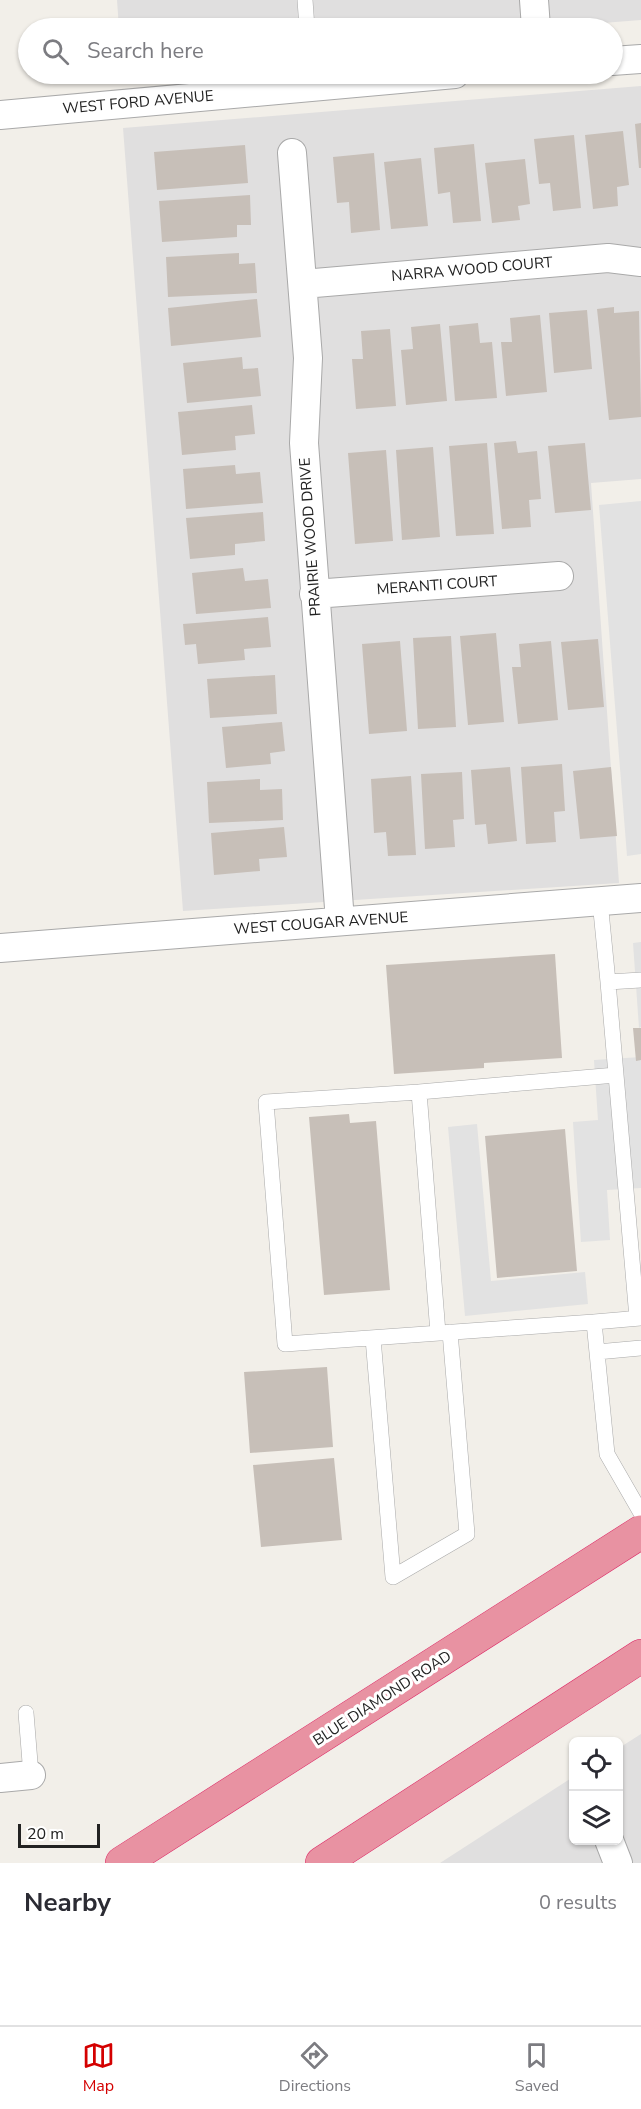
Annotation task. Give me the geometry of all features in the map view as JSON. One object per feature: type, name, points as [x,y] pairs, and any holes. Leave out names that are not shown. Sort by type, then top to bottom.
[{"type":"highway","name":"BLUE DIAMOND ROAD","points":[[122,1863],[641,1532]]},
{"type":"highway","points":[[322,1863],[641,1656]]},
{"type":"street","points":[[534,0],[535,18]]},
{"type":"street","points":[[623,60],[641,59]]},
{"type":"street","name":"WEST FORD AVENUE","points":[[0,115],[274,84]]},
{"type":"street","name":"PRAIRIE WOOD DRIVE","points":[[292,153],[308,358],[304,443],[340,921]]},
{"type":"street","name":"NARRA WOOD COURT","points":[[303,284],[608,258],[641,262]]},
{"type":"street","name":"MERANTI COURT","points":[[314,594],[559,576]]},
{"type":"street","name":"WEST COUGAR AVENUE","points":[[0,948],[641,898]]},
{"type":"street","points":[[0,1778],[31,1775]]},
{"type":"street","points":[[611,1845],[618,1863]]},
{"type":"lane","points":[[305,0],[306,18]]},
{"type":"lane","points":[[600,901],[616,1075],[636,1239],[639,1318],[285,1344],[266,1102],[616,1075]]},
{"type":"lane","points":[[608,982],[641,980]]},
{"type":"lane","points":[[373,1338],[393,1577],[467,1534],[419,1092]]},
{"type":"lane","points":[[594,1322],[607,1454],[641,1513]]},
{"type":"lane","points":[[597,1352],[641,1348]]},
{"type":"lane","points":[[26,1713],[31,1775]]},
{"type":"shaded area","points":[[117,0],[641,0],[641,20],[623,21],[623,18],[118,18]]},
{"type":"shaded area","points":[[641,86],[641,479],[591,483],[619,883],[183,911],[123,128]]},
{"type":"shaded area","points":[[641,501],[641,854],[627,856],[599,505]]},
{"type":"shaded area","points":[[641,942],[641,1027],[639,1028],[633,943]]},
{"type":"shaded area","points":[[641,1057],[641,1188],[607,1190],[610,1240],[581,1242],[573,1122],[598,1120],[594,1060]]},
{"type":"shaded area","points":[[477,1124],[491,1281],[585,1272],[588,1304],[465,1316],[448,1127]]},
{"type":"shaded area","points":[[641,1734],[641,1863],[440,1863],[569,1780],[569,1845],[623,1845],[623,1745]]},
{"type":"building","points":[[641,123],[641,168],[639,168],[635,124]]},
{"type":"building","points":[[623,131],[629,185],[617,187],[618,206],[593,209],[585,135]]},
{"type":"building","points":[[574,135],[581,208],[553,211],[550,183],[539,184],[534,139]]},
{"type":"building","points":[[474,144],[481,221],[453,223],[450,192],[438,194],[434,148]]},
{"type":"building","points":[[245,145],[248,183],[157,190],[154,152]]},
{"type":"building","points":[[374,153],[380,230],[351,233],[349,202],[337,203],[333,157]]},
{"type":"building","points":[[421,158],[428,226],[391,229],[384,162]]},
{"type":"building","points":[[525,159],[530,204],[518,206],[520,220],[492,223],[485,163]]},
{"type":"building","points":[[250,195],[251,225],[237,225],[237,237],[162,242],[159,201]]},
{"type":"building","points":[[239,253],[239,264],[255,263],[257,293],[168,297],[166,257]]},
{"type":"building","points":[[257,299],[261,337],[171,346],[168,308]]},
{"type":"building","points":[[614,307],[614,313],[639,311],[641,417],[609,420],[597,309]]},
{"type":"building","points":[[587,310],[592,369],[554,373],[549,313]]},
{"type":"building","points":[[540,315],[547,392],[506,396],[501,342],[512,342],[510,318]]},
{"type":"building","points":[[478,323],[480,343],[492,342],[497,398],[455,401],[449,326]]},
{"type":"building","points":[[440,324],[447,401],[406,405],[401,350],[413,349],[411,327]]},
{"type":"building","points":[[390,329],[396,406],[356,409],[352,359],[363,359],[361,331]]},
{"type":"building","points":[[242,357],[243,369],[258,368],[261,396],[187,403],[183,363]]},
{"type":"building","points":[[252,405],[255,434],[235,436],[236,450],[182,455],[178,412]]},
{"type":"building","points":[[516,441],[518,453],[537,451],[541,499],[529,500],[531,527],[502,529],[494,443]]},
{"type":"building","points":[[487,443],[494,534],[456,536],[449,446]]},
{"type":"building","points":[[585,443],[591,510],[555,513],[548,446]]},
{"type":"building","points":[[433,447],[440,537],[402,540],[396,450]]},
{"type":"building","points":[[386,450],[393,541],[355,544],[348,453]]},
{"type":"building","points":[[235,465],[236,474],[260,472],[263,503],[186,509],[183,469]]},
{"type":"building","points":[[263,512],[265,541],[235,544],[235,555],[190,559],[186,518]]},
{"type":"building","points":[[243,568],[245,581],[268,579],[271,608],[196,614],[192,573]]},
{"type":"building","points":[[268,617],[271,647],[244,649],[245,660],[198,664],[196,644],[185,645],[183,624]]},
{"type":"building","points":[[496,633],[504,722],[468,725],[460,636]]},
{"type":"building","points":[[451,636],[456,727],[418,729],[413,638]]},
{"type":"building","points":[[598,639],[604,707],[568,710],[561,642]]},
{"type":"building","points":[[400,641],[407,731],[369,734],[362,644]]},
{"type":"building","points":[[551,641],[558,720],[518,724],[512,667],[521,667],[519,644]]},
{"type":"building","points":[[275,675],[277,714],[210,718],[207,679]]},
{"type":"building","points":[[282,722],[285,751],[270,753],[271,764],[226,768],[222,727]]},
{"type":"building","points":[[562,764],[565,811],[554,812],[556,842],[526,844],[521,767]]},
{"type":"building","points":[[510,767],[517,841],[488,844],[486,824],[475,825],[471,770]]},
{"type":"building","points":[[611,767],[617,836],[580,839],[573,771]]},
{"type":"building","points":[[462,772],[464,819],[453,820],[455,847],[425,849],[421,774]]},
{"type":"building","points":[[411,776],[416,855],[388,856],[386,832],[374,833],[371,779]]},
{"type":"building","points":[[260,779],[260,790],[282,789],[283,820],[209,823],[207,782]]},
{"type":"building","points":[[284,827],[287,857],[259,859],[260,871],[214,875],[211,833]]},
{"type":"building","points":[[555,954],[562,1058],[484,1063],[484,1068],[394,1074],[386,965]]},
{"type":"building","points":[[633,1028],[641,1028],[641,1060],[636,1061]]},
{"type":"building","points":[[349,1114],[350,1123],[376,1121],[390,1290],[324,1295],[309,1117]]},
{"type":"building","points":[[565,1129],[577,1271],[497,1278],[485,1136]]},
{"type":"building","points":[[327,1367],[333,1447],[250,1453],[244,1372]]},
{"type":"building","points":[[334,1458],[342,1540],[261,1547],[253,1465]]}]
